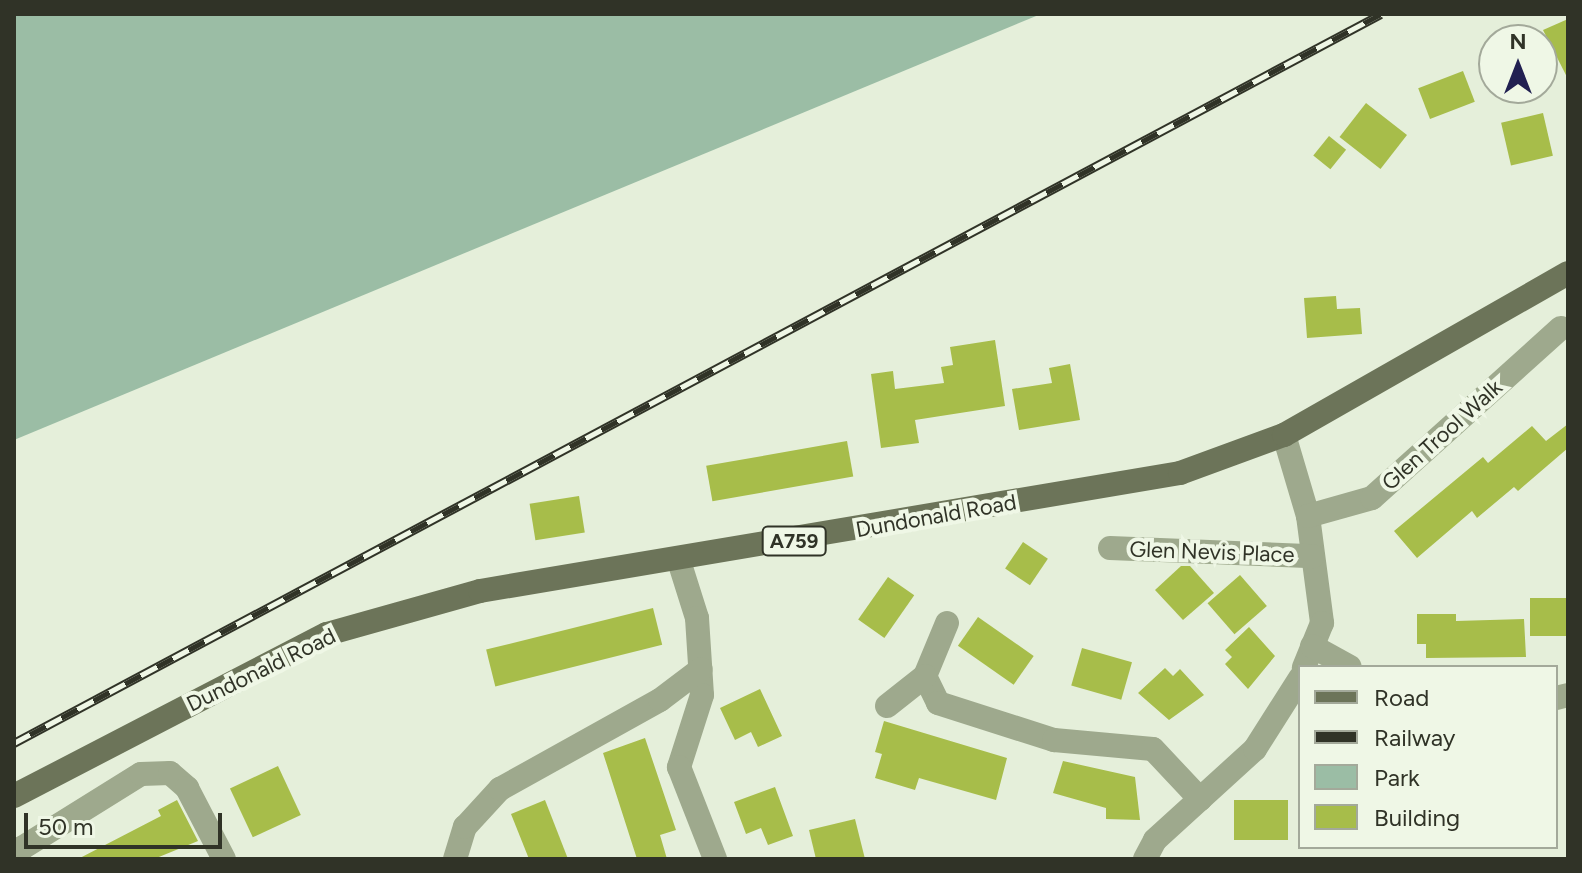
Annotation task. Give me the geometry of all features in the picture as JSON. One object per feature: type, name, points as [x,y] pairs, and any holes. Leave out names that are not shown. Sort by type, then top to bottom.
[{"type":"main road","name":"Dundonald Road","points":[[14,796],[327,634],[480,591],[679,561],[1180,473],[1284,435],[1568,273]]},
{"type":"street","name":"Glen Trool Walk","points":[[1308,516],[1372,498],[1561,328]]},
{"type":"street","points":[[1284,435],[1308,516],[1322,623],[1308,657],[1342,665]]},
{"type":"street","name":"Glen Nevis Place","points":[[1110,548],[1313,556]]},
{"type":"street","points":[[679,561],[697,618],[702,695],[679,767],[715,859]]},
{"type":"street","points":[[887,706],[925,676],[947,623]]},
{"type":"street","points":[[455,859],[465,827],[500,789],[660,700],[701,669]]},
{"type":"street","points":[[925,676],[938,703],[992,725],[1054,740],[1153,749],[1200,799]]},
{"type":"street","points":[[1145,859],[1155,840],[1255,749],[1298,681]]},
{"type":"street","points":[[15,859],[22,848],[141,774],[170,773],[187,788],[224,859]]},
{"type":"green space","points":[[14,14],[1041,14],[14,440]]},
{"type":"building","points":[[1568,19],[1568,79],[1558,59],[1557,24]]},
{"type":"building","points":[[1463,71],[1475,102],[1430,119],[1418,88]]},
{"type":"building","points":[[1366,103],[1407,135],[1381,169],[1340,137]]},
{"type":"building","points":[[1543,113],[1553,156],[1511,166],[1501,123]]},
{"type":"building","points":[[1329,136],[1346,150],[1330,169],[1313,155]]},
{"type":"building","points":[[1336,296],[1337,309],[1360,308],[1362,334],[1307,338],[1304,298]]},
{"type":"building","points":[[995,340],[1005,406],[915,420],[919,443],[881,448],[871,374],[893,371],[895,389],[944,383],[941,367],[953,365],[950,347]]},
{"type":"building","points":[[1070,364],[1080,420],[1019,430],[1012,389],[1052,383],[1049,368]]},
{"type":"building","points":[[1568,424],[1568,448],[1518,491],[1514,487],[1477,518],[1472,511],[1417,558],[1394,531],[1483,457],[1488,463],[1532,426],[1546,441]]},
{"type":"building","points":[[847,441],[853,476],[712,501],[706,466]]},
{"type":"building","points":[[579,496],[585,533],[535,540],[530,504]]},
{"type":"building","points":[[1023,542],[1048,559],[1030,585],[1005,569]]},
{"type":"building","points":[[1181,566],[1190,566],[1214,593],[1183,620],[1155,590]]},
{"type":"building","points":[[1240,575],[1267,606],[1234,634],[1208,603]]},
{"type":"building","points":[[888,577],[914,595],[884,638],[858,620]]},
{"type":"building","points":[[1530,598],[1568,598],[1568,636],[1530,636]]},
{"type":"building","points":[[653,608],[662,645],[495,686],[486,650]]},
{"type":"building","points":[[1417,614],[1456,614],[1456,621],[1524,619],[1526,657],[1426,658],[1426,644],[1417,644]]},
{"type":"building","points":[[978,617],[1034,656],[1014,685],[958,646]]},
{"type":"building","points":[[1249,627],[1275,656],[1248,689],[1225,664],[1232,657],[1225,650]]},
{"type":"building","points":[[1082,648],[1132,662],[1121,700],[1071,685]]},
{"type":"building","points":[[1165,668],[1173,676],[1180,669],[1204,695],[1169,720],[1138,693]]},
{"type":"building","points":[[760,689],[782,736],[758,747],[751,732],[735,740],[720,708]]},
{"type":"building","points":[[884,721],[1007,758],[996,800],[919,778],[915,790],[875,778],[882,754],[875,752]]},
{"type":"building","points":[[645,738],[676,830],[660,835],[667,859],[637,859],[603,753]]},
{"type":"building","points":[[1063,761],[1135,777],[1140,820],[1106,819],[1106,808],[1053,793]]},
{"type":"building","points":[[278,766],[301,815],[253,837],[230,788]]},
{"type":"building","points":[[775,787],[793,836],[768,845],[761,828],[746,834],[734,802]]},
{"type":"building","points":[[177,800],[198,841],[154,859],[78,859],[161,816],[158,810]]},
{"type":"building","points":[[545,800],[568,859],[529,859],[511,814]]},
{"type":"building","points":[[1234,800],[1288,800],[1288,840],[1234,840]]},
{"type":"building","points":[[855,819],[865,859],[816,859],[809,830]]},
{"type":"railway","points":[[14,743],[1381,14]]}]
